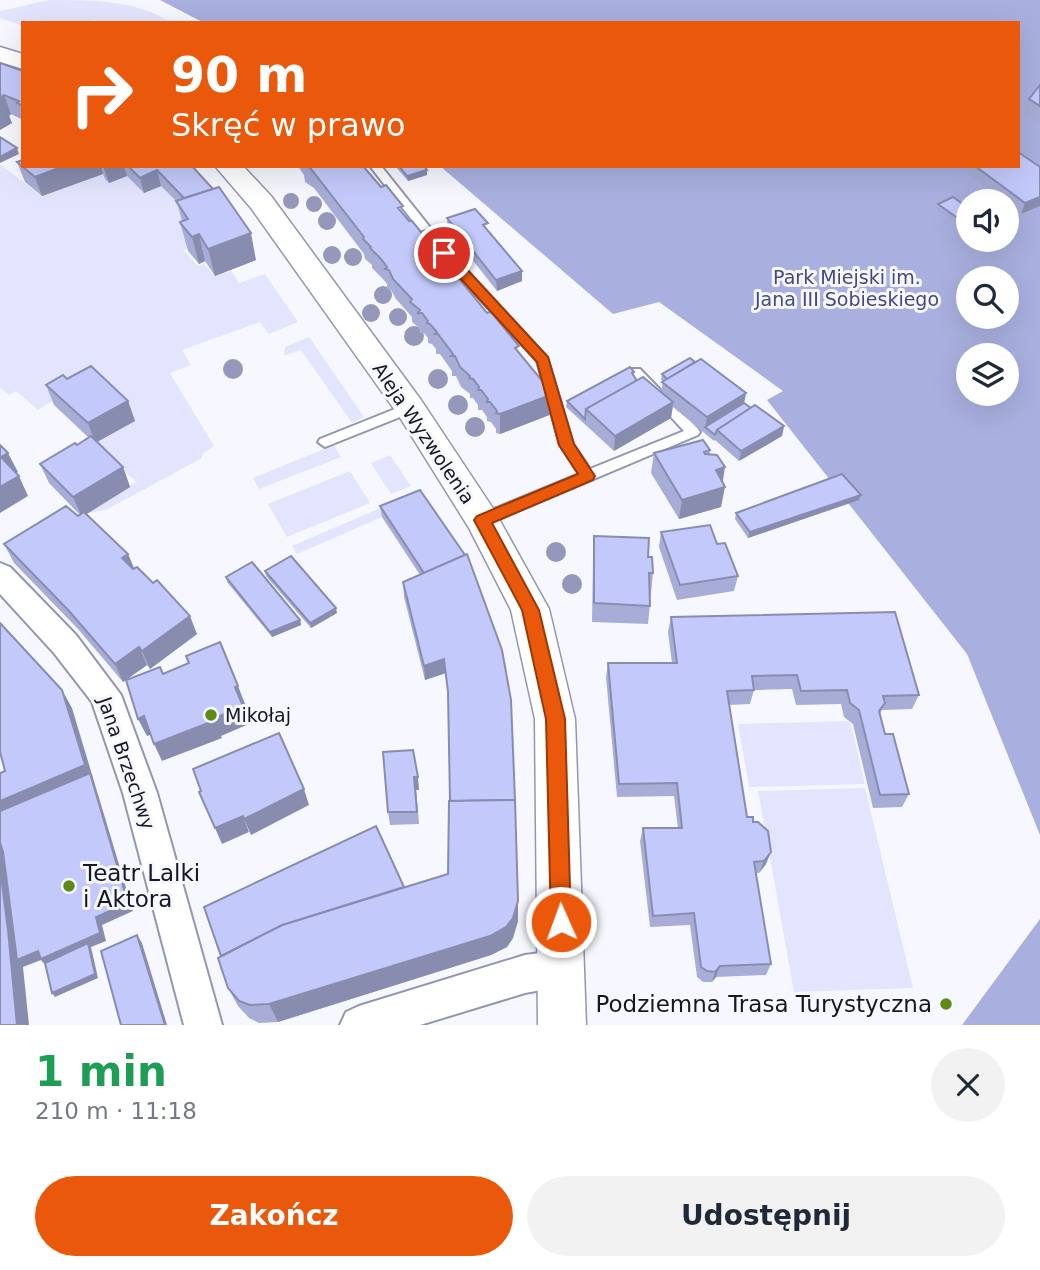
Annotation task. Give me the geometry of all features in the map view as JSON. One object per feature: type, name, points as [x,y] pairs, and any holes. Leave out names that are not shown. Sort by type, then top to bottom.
[{"type":"street","points":[[0,54],[21,61]]},
{"type":"street","name":"Aleja Wyzwolenia","points":[[230,168],[261,202],[410,408],[482,520],[530,610],[555,719],[563,968],[562,1025]]},
{"type":"street","name":"Jana Brzechwy","points":[[0,575],[65,644],[105,695],[140,793],[203,1025]]},
{"type":"street","points":[[359,1025],[525,974],[563,968]]},
{"type":"lane","points":[[377,168],[444,253],[543,360],[566,445],[587,476]]},
{"type":"lane","points":[[482,520],[693,432],[636,372]]},
{"type":"lane","points":[[325,442],[410,408]]},
{"type":"shaded area","points":[[49,0],[98,1],[144,10],[168,21],[21,21],[21,25],[0,18],[0,11]]},
{"type":"shaded area","points":[[0,164],[41,196],[101,174],[109,183],[127,176],[144,193],[161,186],[189,215],[194,246],[183,250],[198,266],[204,264],[215,276],[231,271],[239,283],[265,274],[298,322],[269,334],[260,322],[182,350],[191,365],[170,373],[214,446],[202,454],[202,458],[106,510],[88,513],[136,482],[94,441],[88,379],[38,410],[16,391],[9,395],[0,388]]},
{"type":"shaded area","points":[[309,337],[364,417],[352,423],[301,350],[284,356],[285,347]]},
{"type":"shaded area","points":[[334,445],[341,457],[259,489],[253,478]]},
{"type":"shaded area","points":[[390,455],[411,486],[391,494],[371,463]]},
{"type":"shaded area","points":[[350,471],[370,503],[287,537],[268,504]]},
{"type":"shaded area","points":[[415,493],[421,500],[297,554],[292,546]]},
{"type":"shaded area","points":[[850,721],[865,784],[749,787],[738,724]]},
{"type":"shaded area","points":[[865,788],[913,988],[794,992],[758,791]]},
{"type":"green space","name":"Park Miejski im. Jana III Sobieskiego","points":[[160,0],[1040,0],[1040,835],[967,654],[767,400],[783,391],[659,302],[613,314],[442,168],[1020,168],[1020,21],[200,21]]},
{"type":"green space","points":[[1040,919],[1040,1025],[962,1025]]},
{"type":"building","points":[[0,63],[21,70],[21,105],[17,103],[19,101],[4,95],[0,97]]},
{"type":"building","points":[[1040,85],[1040,106],[1029,99]]},
{"type":"building","points":[[0,137],[17,148],[0,157]]},
{"type":"building","points":[[1020,153],[1040,167],[1040,197],[1025,203],[1019,199],[1019,189],[1006,189],[978,168],[1020,168]]},
{"type":"building","points":[[24,168],[59,168],[35,177]]},
{"type":"building","points":[[130,168],[194,168],[213,189],[184,198],[157,170],[140,178]]},
{"type":"building","points":[[310,168],[365,168],[381,187],[386,185],[403,206],[398,208],[421,232],[426,230],[440,246],[434,248],[487,313],[491,312],[519,346],[515,348],[553,394],[500,414],[496,413],[473,379],[460,367],[455,356],[451,356],[453,354],[438,334],[435,334],[437,332],[427,323],[422,313],[418,313],[420,310],[410,302],[412,299],[393,279],[389,270],[385,269],[387,267]]},
{"type":"building","points":[[401,168],[427,170],[407,176]]},
{"type":"building","points":[[219,187],[251,233],[208,249],[199,234],[192,237],[181,224],[180,222],[188,219],[176,201]]},
{"type":"building","points":[[953,197],[956,199],[956,217],[938,204]]},
{"type":"building","points":[[475,209],[488,223],[483,225],[522,271],[496,280],[447,218]]},
{"type":"building","points":[[690,358],[695,362],[667,379],[662,374]]},
{"type":"building","points":[[701,359],[746,393],[707,417],[662,382]]},
{"type":"building","points":[[91,366],[128,401],[88,423],[46,385],[63,375],[67,379]]},
{"type":"building","points":[[630,367],[637,381],[586,409],[585,419],[567,401]]},
{"type":"building","points":[[643,377],[673,402],[615,436],[586,409]]},
{"type":"building","points":[[744,403],[751,408],[717,430],[715,435],[705,427]]},
{"type":"building","points":[[755,405],[784,426],[741,451],[717,430]]},
{"type":"building","points":[[91,436],[123,467],[73,497],[40,464]]},
{"type":"building","points":[[703,440],[710,450],[704,452],[705,454],[717,455],[725,467],[716,470],[725,487],[682,500],[654,453]]},
{"type":"building","points":[[0,445],[8,453],[1,457],[19,476],[0,487]]},
{"type":"building","points":[[842,474],[861,495],[750,532],[736,513]]},
{"type":"building","points":[[420,490],[465,555],[424,573],[380,506]]},
{"type":"building","points":[[66,506],[78,516],[84,512],[128,554],[122,558],[133,569],[137,567],[153,583],[157,580],[190,616],[142,651],[139,647],[115,664],[69,611],[4,544]]},
{"type":"building","points":[[710,525],[717,544],[725,543],[738,576],[680,585],[661,532]]},
{"type":"building","points":[[594,536],[649,538],[648,557],[652,557],[653,573],[649,573],[650,606],[594,603]]},
{"type":"building","points":[[467,554],[502,650],[511,700],[515,800],[450,801],[448,692],[444,659],[424,666],[403,582]]},
{"type":"building","points":[[291,556],[336,608],[310,623],[265,571]]},
{"type":"building","points":[[252,562],[300,620],[270,632],[226,577]]},
{"type":"building","points":[[895,612],[919,695],[883,696],[885,703],[879,711],[885,734],[893,734],[909,794],[880,795],[859,710],[850,703],[847,690],[801,691],[797,675],[752,676],[754,690],[727,691],[747,817],[753,817],[753,822],[758,822],[768,831],[771,852],[764,861],[754,862],[771,964],[720,966],[715,972],[707,971],[701,967],[694,913],[653,916],[643,828],[682,828],[677,783],[619,784],[608,663],[677,663],[671,617]]},
{"type":"building","points":[[0,623],[62,690],[85,765],[0,801],[0,773],[5,771],[0,752]]},
{"type":"building","points":[[220,642],[243,706],[215,718],[216,720],[154,744],[144,716],[138,719],[126,680],[160,667],[163,674],[189,663],[186,656]]},
{"type":"building","points":[[279,733],[304,789],[244,819],[243,816],[215,828],[199,792],[201,791],[193,769]]},
{"type":"building","points":[[413,750],[418,777],[414,777],[417,812],[388,812],[383,752]]},
{"type":"building","name":"Teatr Lalki i Aktora","points":[[90,773],[128,903],[96,917],[100,933],[41,959],[38,951],[17,960],[0,842],[0,811]]},
{"type":"building","points":[[515,800],[518,901],[513,918],[506,927],[490,936],[269,1004],[250,1005],[239,1001],[228,988],[218,958],[282,925],[448,874],[449,801]]},
{"type":"building","points":[[376,826],[404,887],[282,925],[221,956],[204,907]]},
{"type":"building","points":[[0,868],[8,930],[17,1025],[0,1025]]},
{"type":"building","points":[[137,935],[165,1025],[121,1025],[101,951]]},
{"type":"building","points":[[88,943],[95,974],[52,993],[45,963]]},
{"type":"place","name":"Mikołaj","points":[[211,715]]},
{"type":"place","name":"Teatr Lalki i Aktora","points":[[69,886]]},
{"type":"place","name":"Podziemna Trasa Turystyczna","points":[[946,1004]]},
{"type":"route","points":[[444,253],[543,360],[554,392],[566,445],[587,476],[482,520],[530,610],[555,719],[561,922]]}]
